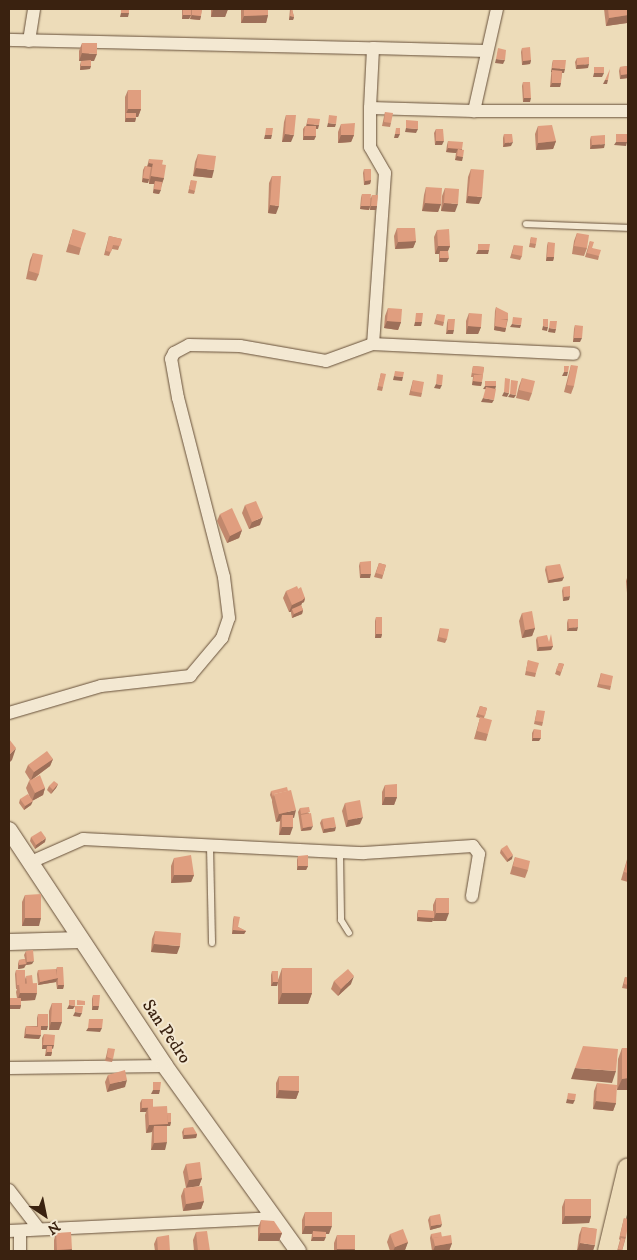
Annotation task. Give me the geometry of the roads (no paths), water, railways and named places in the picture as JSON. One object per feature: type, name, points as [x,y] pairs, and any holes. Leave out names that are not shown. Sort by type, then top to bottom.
[{"type":"main road","points":[[608,1251],[623,1212],[628,1168]]},
{"type":"street","points":[[29,41],[34,9]]},
{"type":"street","points":[[474,111],[497,9]]},
{"type":"street","points":[[9,40],[486,51]]},
{"type":"street","points":[[373,48],[370,147],[386,172],[374,344]]},
{"type":"street","points":[[370,108],[474,111],[628,111]]},
{"type":"street","points":[[9,713],[94,687],[190,676],[222,638],[229,618],[224,577],[178,398],[171,358],[174,354],[189,345],[240,346],[326,361],[374,344],[574,354]]},
{"type":"street","name":"San Pedro","points":[[9,830],[165,1066],[272,1218],[298,1251]]},
{"type":"street","points":[[31,862],[83,839],[340,852],[473,846],[479,854],[472,896]]},
{"type":"street","points":[[9,942],[80,940]]},
{"type":"street","points":[[9,1068],[165,1066]]},
{"type":"street","points":[[9,1190],[40,1229]]},
{"type":"street","points":[[20,1251],[14,1231],[272,1218]]},
{"type":"lane","points":[[526,224],[628,228]]},
{"type":"lane","points":[[210,846],[212,942]]},
{"type":"lane","points":[[340,852],[341,920],[349,933]]}]
